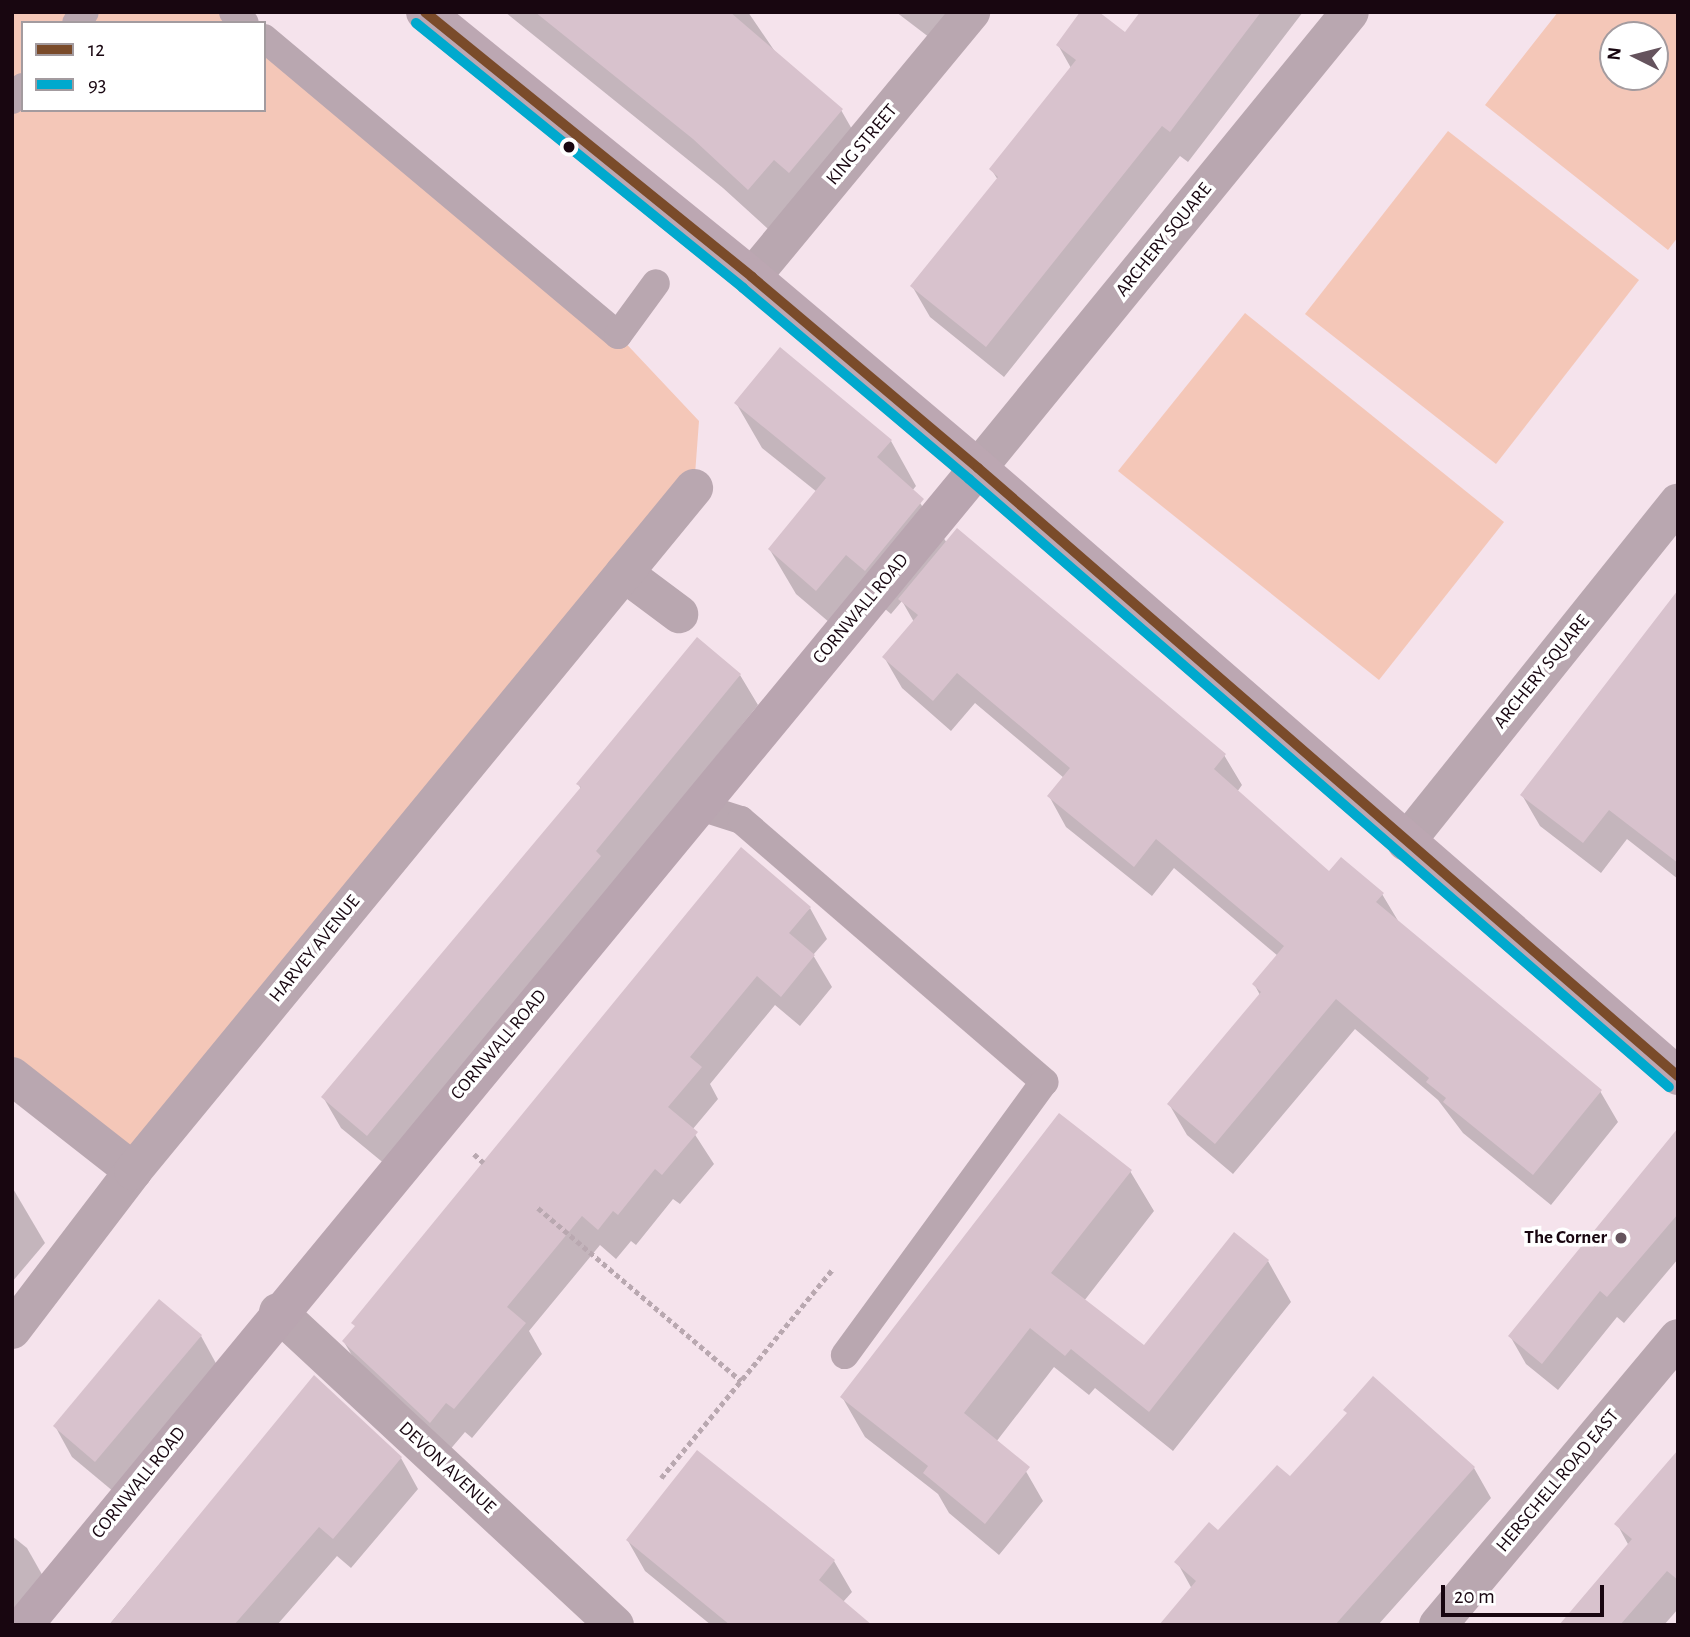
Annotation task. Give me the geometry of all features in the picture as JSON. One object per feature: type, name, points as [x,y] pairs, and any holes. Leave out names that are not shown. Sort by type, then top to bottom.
[{"type":"main road","points":[[425,12],[752,277],[978,468],[1678,1076]]},
{"type":"main road","name":"CORNWALL ROAD","points":[[24,1625],[278,1312],[978,468]]},
{"type":"street","name":"KING STREET","points":[[752,277],[971,12]]},
{"type":"street","name":"ARCHERY SQUARE","points":[[978,468],[1350,12]]},
{"type":"street","name":"HARVEY AVENUE","points":[[12,1330],[133,1171],[694,488]]},
{"type":"street","name":"ARCHERY SQUARE","points":[[1406,842],[1678,503]]},
{"type":"street","points":[[624,573],[679,614]]},
{"type":"street","points":[[12,1076],[133,1171]]},
{"type":"street","name":"DEVON AVENUE","points":[[278,1312],[615,1625]]},
{"type":"street","name":"HERSCHELL ROAD EAST","points":[[1438,1625],[1678,1338]]},
{"type":"lane","points":[[266,40],[618,335],[656,283]]},
{"type":"lane","points":[[697,806],[741,820],[1044,1082],[845,1355]]},
{"type":"path","points":[[538,1208],[741,1381]]},
{"type":"path","points":[[661,1478],[832,1270]]},
{"type":"shaded area","points":[[12,12],[233,12],[243,21],[21,21],[21,112],[266,112],[266,40],[618,335],[699,421],[694,488],[133,1171],[12,1076]]},
{"type":"shaded area","points":[[1558,12],[1678,12],[1678,237],[1668,250],[1485,105]]},
{"type":"shaded area","points":[[1448,131],[1639,280],[1496,464],[1305,314]]},
{"type":"shaded area","points":[[1245,313],[1504,522],[1379,680],[1118,471]]},
{"type":"building","points":[[535,12],[730,12],[843,109],[789,173],[774,160],[748,190],[693,139]]},
{"type":"building","points":[[1080,12],[1099,12],[1125,32],[1140,12],[1261,12],[1170,132],[1162,126],[986,347],[910,286],[998,177],[989,169],[1076,60],[1056,45]]},
{"type":"building","points":[[780,347],[892,440],[877,457],[924,499],[865,571],[846,555],[816,591],[768,549],[826,478],[734,403]]},
{"type":"building","points":[[957,528],[1226,754],[1214,769],[1329,871],[1341,857],[1384,893],[1376,902],[1602,1090],[1533,1175],[1443,1102],[1446,1098],[1426,1082],[1429,1078],[1336,999],[1215,1144],[1167,1104],[1261,992],[1252,984],[1284,946],[1156,839],[1134,867],[1047,796],[1070,768],[957,673],[933,701],[882,657],[918,615],[898,599]]},
{"type":"building","points":[[1678,590],[1678,863],[1609,810],[1583,843],[1520,795]]},
{"type":"building","points":[[697,637],[741,674],[596,851],[601,856],[367,1136],[321,1097],[581,787],[576,784]]},
{"type":"building","points":[[741,847],[811,907],[789,933],[815,955],[781,997],[757,976],[690,1057],[702,1067],[668,1107],[698,1132],[662,1175],[655,1169],[618,1215],[613,1211],[598,1230],[582,1216],[507,1307],[526,1323],[454,1409],[446,1403],[430,1423],[342,1341],[355,1326],[351,1323]]},
{"type":"building","points":[[1059,1113],[1132,1170],[1051,1273],[1144,1345],[1234,1232],[1269,1260],[1149,1412],[1071,1349],[1065,1356],[1030,1328],[964,1413],[1030,1467],[985,1524],[923,1473],[928,1466],[840,1397]]},
{"type":"building","name":"The Corner","points":[[1678,1128],[1678,1214],[1607,1297],[1600,1291],[1542,1364],[1508,1336]]},
{"type":"building","points":[[159,1299],[202,1335],[95,1462],[53,1426]]},
{"type":"building","points":[[314,1375],[402,1457],[333,1539],[319,1527],[234,1625],[109,1625]]},
{"type":"building","points":[[1373,1376],[1475,1467],[1335,1625],[1159,1625],[1196,1581],[1174,1562],[1209,1522],[1218,1530],[1277,1465],[1290,1476],[1347,1413],[1343,1410]]},
{"type":"building","points":[[697,1450],[835,1560],[819,1580],[872,1625],[730,1625],[626,1540]]},
{"type":"building","points":[[1678,1450],[1678,1580],[1667,1571],[1620,1625],[1559,1625],[1632,1539],[1614,1524]]},
{"type":"transit line","name":"12","points":[[425,12],[752,277],[978,468],[1678,1076]]},
{"type":"transit line","name":"93","points":[[416,23],[743,288],[969,479],[1669,1087]]},
{"type":"place","name":"The Corner","points":[[1621,1238]]}]
